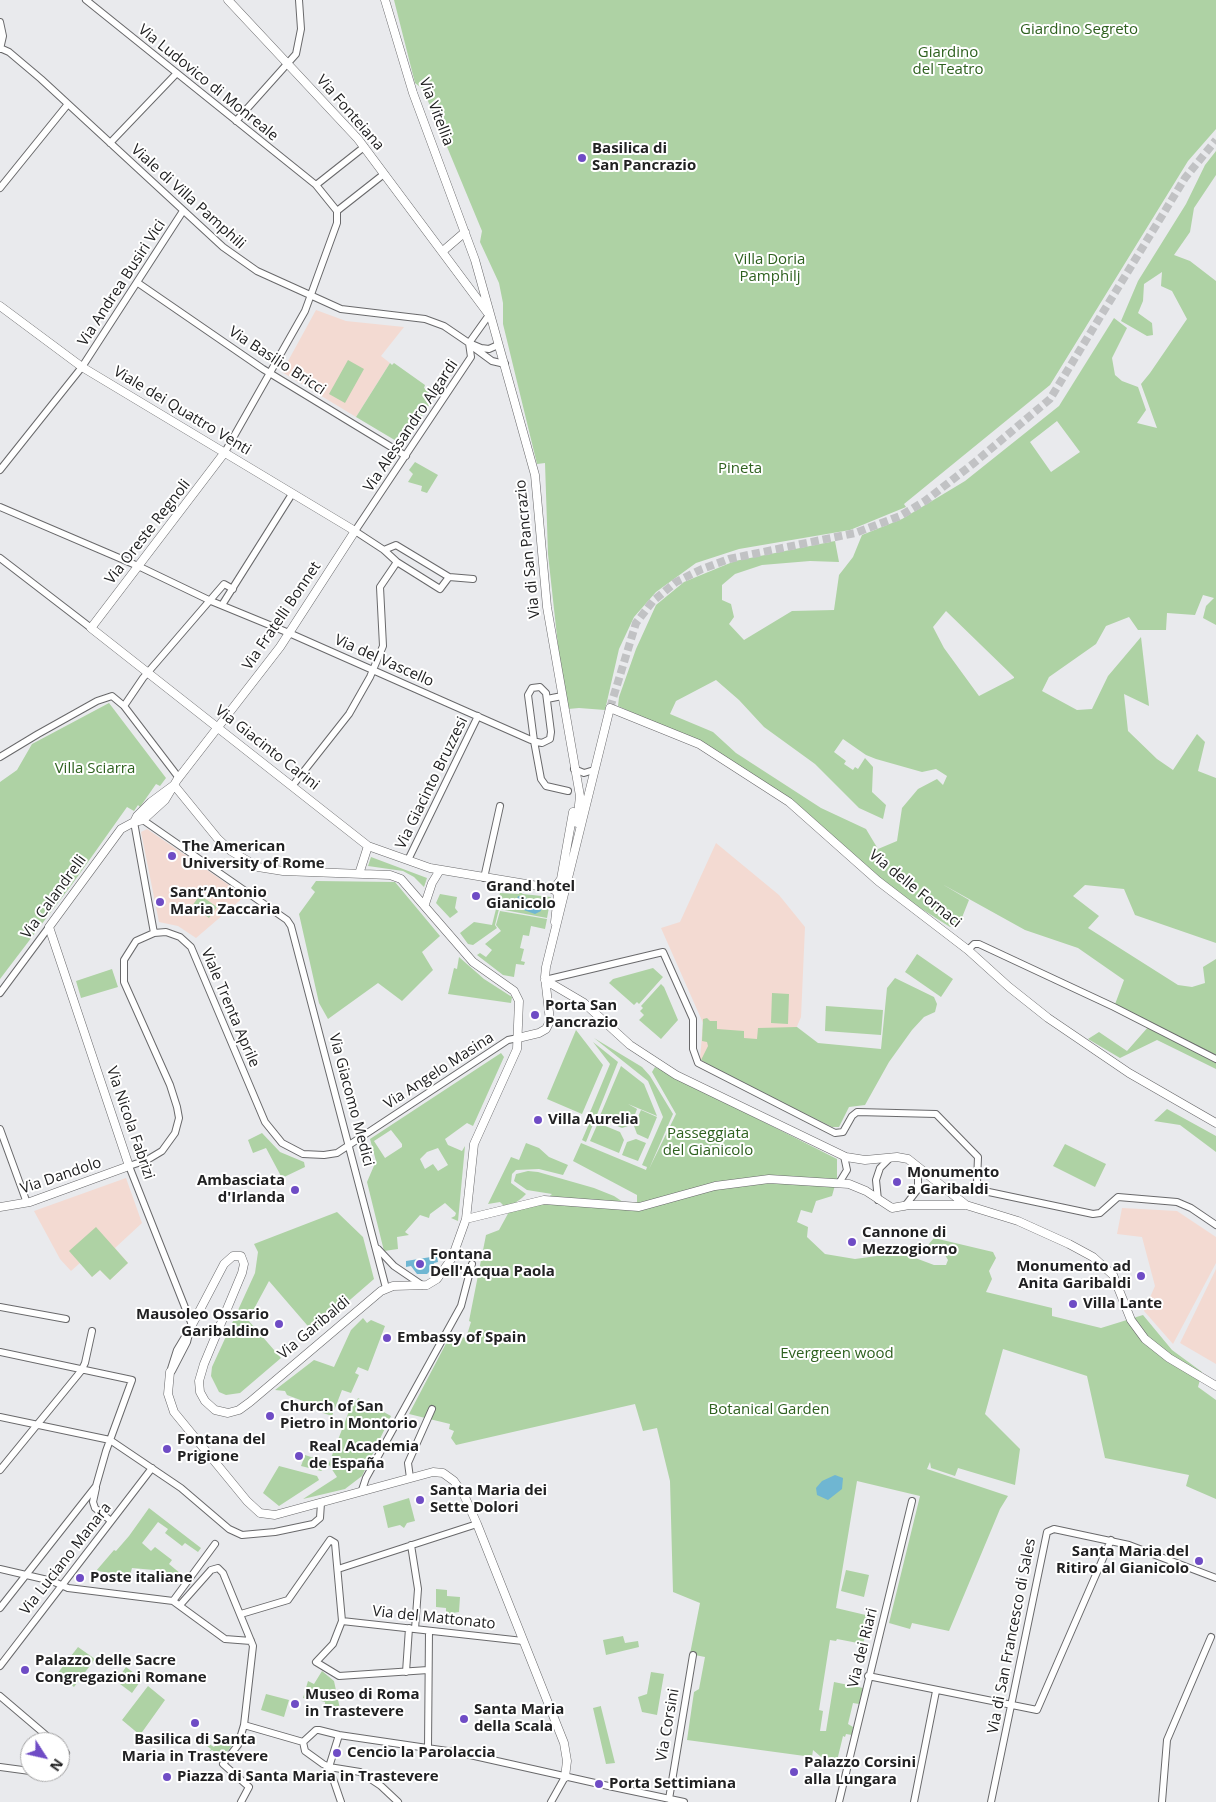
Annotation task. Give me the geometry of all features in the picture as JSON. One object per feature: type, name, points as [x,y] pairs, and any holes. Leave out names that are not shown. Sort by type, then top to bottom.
[{"type":"street","name":"Via Ludovico di Monreale","points":[[86,0],[316,185],[337,211]]},
{"type":"street","name":"Via Fonteiana","points":[[228,0],[364,147],[490,315]]},
{"type":"street","points":[[236,121],[296,54],[300,38],[299,0]]},
{"type":"street","name":"Via Vitellia","points":[[385,0],[413,93],[477,265],[490,315]]},
{"type":"street","points":[[0,23],[3,36],[0,49]]},
{"type":"street","name":"Viale di Villa Pamphili","points":[[0,49],[16,58],[183,211],[243,263],[268,278],[352,312],[425,319],[444,326],[469,343],[488,349],[498,345]]},
{"type":"street","points":[[110,143],[176,74]]},
{"type":"street","points":[[0,188],[68,104]]},
{"type":"street","points":[[316,185],[364,147]]},
{"type":"street","points":[[225,452],[271,373],[311,296],[337,223],[337,211],[384,174]]},
{"type":"street","name":"Via Andrea Busiri Vici","points":[[0,470],[82,367],[183,211]]},
{"type":"street","points":[[443,251],[465,232]]},
{"type":"street","name":"Via Basilio Bricci","points":[[138,283],[271,373],[406,456]]},
{"type":"street","name":"Viale dei Quattro Venti","points":[[0,306],[82,367],[355,531]]},
{"type":"street","points":[[469,343],[490,315]]},
{"type":"street","name":"Via di San Pancrazio","points":[[490,315],[537,483],[545,589],[578,793],[579,812],[570,858],[570,873]]},
{"type":"street","name":"Via Alessandro Algardi","points":[[469,343],[492,361],[505,364]]},
{"type":"street","name":"Via Alessandro Algardi","points":[[355,531],[472,357],[469,343]]},
{"type":"street","name":"Via Oreste Regnoli","points":[[91,628],[225,452]]},
{"type":"street","points":[[222,605],[292,494]]},
{"type":"street","points":[[0,507],[138,566],[211,601]]},
{"type":"street","points":[[355,531],[384,550],[397,562],[440,590],[449,577]]},
{"type":"street","name":"Via Fratelli Bonnet","points":[[176,781],[290,633],[355,531]]},
{"type":"street","points":[[384,550],[396,545],[449,577],[473,579]]},
{"type":"street","name":"Via Giacinto Carini","points":[[0,558],[149,672],[368,846],[440,870],[550,888]]},
{"type":"street","points":[[293,785],[349,714],[374,670],[383,643],[380,593],[382,584],[397,562]]},
{"type":"street","points":[[124,706],[149,672],[224,584],[232,589]]},
{"type":"street","name":"Via del Vascello","points":[[211,601],[290,633],[534,741]]},
{"type":"street","points":[[534,741],[544,743],[551,736],[547,699],[545,691],[539,687],[532,688],[528,693],[534,741],[543,784],[568,791]]},
{"type":"street","points":[[547,699],[562,696]]},
{"type":"street","points":[[0,757],[107,697],[114,697],[124,706],[218,839],[249,862],[273,870],[398,877],[425,904],[470,959],[494,979],[514,991],[519,999],[518,1038],[513,1058],[474,1144],[466,1219],[446,1268],[434,1281],[423,1285],[397,1285],[386,1288]]},
{"type":"street","name":"Via delle Fornaci","points":[[594,770],[610,708],[699,744],[789,802],[878,881],[968,950],[972,945],[979,944],[1114,1007],[1216,1059]]},
{"type":"street","name":"Via Giacinto Bruzzesi","points":[[408,860],[478,716]]},
{"type":"street","points":[[574,769],[582,773],[594,770]]},
{"type":"street","name":"Via di San Pancrazio","points":[[550,888],[556,886],[561,880],[578,793],[594,770]]},
{"type":"street","name":"Via di San Pancrazio","points":[[552,942],[594,770]]},
{"type":"street","points":[[143,820],[162,802],[176,781]]},
{"type":"street","name":"Via Calandrelli","points":[[134,822],[136,816],[176,781]]},
{"type":"street","points":[[484,878],[500,806]]},
{"type":"street","name":"Via Calandrelli","points":[[0,993],[117,834],[125,826],[143,820]]},
{"type":"street","name":"Via Giacomo Medici","points":[[143,820],[287,920],[293,931],[386,1288]]},
{"type":"street","points":[[129,1166],[147,1160],[162,1151],[172,1138],[178,1121],[175,1098],[123,976],[124,960],[129,949],[136,941],[154,933],[134,822]]},
{"type":"street","points":[[359,874],[368,846]]},
{"type":"street","points":[[425,904],[432,883],[440,870]]},
{"type":"street","name":"Via di San Pancrazio","points":[[545,980],[558,895],[556,891],[550,888]]},
{"type":"street","name":"Via Nicola Fabrizi","points":[[49,927],[129,1166],[192,1325]]},
{"type":"street","name":"Viale Trenta Aprile","points":[[154,933],[174,934],[186,941],[192,950],[262,1115],[276,1137],[292,1149],[309,1155],[335,1154],[350,1144]]},
{"type":"street","points":[[968,950],[1014,992],[1063,1029],[1129,1073],[1216,1123]]},
{"type":"street","points":[[545,980],[664,952],[693,1020],[693,1049],[698,1063],[835,1133],[843,1132],[852,1116],[857,1112],[936,1114],[979,1159],[977,1182],[984,1191],[1093,1214],[1100,1212],[1118,1197],[1177,1202],[1191,1208],[1216,1225]]},
{"type":"street","points":[[518,1038],[536,1034],[546,1029],[551,1019],[545,980]]},
{"type":"street","points":[[545,980],[587,1006],[630,1045],[670,1072],[844,1156],[865,1160],[906,1158],[966,1205]]},
{"type":"street","name":"Via Angelo Masina","points":[[350,1144],[508,1040],[518,1038]]},
{"type":"street","points":[[0,1129],[27,1203]]},
{"type":"street","points":[[839,1183],[847,1170],[844,1156]]},
{"type":"street","points":[[878,1200],[876,1180],[880,1168],[890,1158]]},
{"type":"street","name":"Via Dandolo","points":[[0,1207],[27,1203],[129,1166]]},
{"type":"street","points":[[905,1206],[918,1189],[918,1168]]},
{"type":"street","points":[[466,1219],[544,1200],[639,1207],[710,1187],[755,1180],[839,1183],[860,1188],[892,1208],[966,1205],[1018,1221],[1093,1257],[1113,1275],[1131,1320],[1145,1339],[1169,1358],[1216,1386]]},
{"type":"street","points":[[376,1248],[394,1266],[423,1285]]},
{"type":"street","name":"Via Garibaldi","points":[[386,1288],[304,1354],[250,1402],[238,1410],[228,1413],[210,1406],[200,1392],[199,1381],[204,1364],[242,1273],[244,1261],[241,1256],[232,1256],[224,1264],[192,1325],[187,1342],[170,1372],[168,1394],[174,1412],[257,1512],[266,1515],[275,1515],[438,1471],[446,1474],[462,1490],[477,1524],[565,1747],[567,1761],[565,1777]]},
{"type":"street","points":[[362,1490],[366,1478],[461,1306],[472,1264]]},
{"type":"street","points":[[0,1307],[66,1319]]},
{"type":"street","points":[[0,1470],[86,1363],[92,1331]]},
{"type":"street","points":[[0,1352],[132,1380],[110,1440],[96,1486],[94,1506],[111,1521]]},
{"type":"street","points":[[410,1478],[408,1463],[432,1410]]},
{"type":"street","points":[[0,1416],[110,1440],[191,1496],[229,1529],[242,1535],[275,1532],[313,1524],[320,1518],[321,1503]]},
{"type":"street","name":"Via Luciano Manara","points":[[0,1666],[152,1468]]},
{"type":"street","points":[[0,1608],[96,1486]]},
{"type":"street","name":"Via dei Riari","points":[[839,1802],[868,1676],[912,1501]]},
{"type":"street","points":[[338,1569],[477,1524]]},
{"type":"street","name":"Via di San Francesco di Sales","points":[[992,1802],[1010,1706],[1047,1532],[1054,1529],[1110,1540],[1146,1550],[1216,1578]]},
{"type":"street","points":[[241,1614],[288,1600],[330,1540],[335,1543],[342,1621],[333,1644],[316,1662],[339,1676],[428,1670]]},
{"type":"street","points":[[868,1676],[1034,1711],[1038,1709],[1110,1540]]},
{"type":"street","points":[[177,1603],[215,1544]]},
{"type":"street","points":[[406,1672],[418,1590],[411,1546]]},
{"type":"street","points":[[177,1603],[211,1570],[218,1568],[223,1573],[251,1642],[249,1692],[244,1724],[238,1745],[223,1764],[249,1787],[241,1802]]},
{"type":"street","points":[[0,1569],[61,1585],[177,1603],[225,1638],[251,1642]]},
{"type":"street","name":"Via del Mattonato","points":[[342,1621],[523,1641]]},
{"type":"street","points":[[428,1748],[429,1630]]},
{"type":"street","points":[[1162,1802],[1167,1740],[1211,1637]]},
{"type":"street","name":"Via Corsini","points":[[669,1800],[693,1654]]},
{"type":"street","points":[[914,1802],[936,1690]]},
{"type":"street","points":[[0,1696],[42,1732]]},
{"type":"street","points":[[244,1724],[303,1742]]},
{"type":"street","points":[[303,1742],[316,1730],[319,1730],[339,1735],[461,1752],[565,1777],[684,1802]]},
{"type":"street","points":[[339,1735],[329,1767],[341,1802]]},
{"type":"street","points":[[303,1742],[305,1751],[308,1754],[329,1767],[360,1772],[381,1786],[398,1802]]},
{"type":"street","points":[[0,1767],[20,1770]]},
{"type":"street","points":[[551,1802],[565,1777]]},
{"type":"shaded area","points":[[316,310],[346,321],[404,327],[381,356],[390,363],[356,417],[282,372]]},
{"type":"shaded area","points":[[147,829],[245,896],[196,938],[178,926],[159,922],[141,832]]},
{"type":"shaded area","points":[[716,843],[779,895],[805,927],[801,1017],[767,1096],[760,1092],[756,1086],[753,1088],[715,1070],[700,1059],[703,1023],[661,928],[680,922]]},
{"type":"shaded area","points":[[126,1178],[142,1223],[115,1248],[128,1263],[110,1280],[100,1270],[92,1277],[80,1263],[71,1271],[60,1259],[34,1211]]},
{"type":"shaded area","points":[[1122,1208],[1177,1211],[1216,1237],[1216,1263],[1173,1344],[1144,1311],[1155,1286],[1142,1237],[1117,1234]]},
{"type":"shaded area","points":[[1216,1269],[1216,1364],[1180,1343]]},
{"type":"green space","name":"Villa Doria Pamphilj","points":[[394,0],[1216,0],[1216,129],[1188,161],[1050,385],[904,504],[906,507],[850,530],[739,549],[696,563],[656,592],[634,617],[619,649],[605,710],[568,709],[560,664],[548,554],[545,463],[537,464],[503,324],[503,303],[499,283],[480,242],[482,231],[423,89],[415,83]]},
{"type":"green space","points":[[1216,151],[1216,175],[1194,208],[1190,232],[1174,255],[1190,261],[1216,281],[1216,625],[1203,618],[1206,606],[1214,598],[1203,595],[1195,615],[1167,613],[1166,630],[1138,630],[1129,617],[1106,626],[1096,644],[1049,677],[1042,691],[1077,710],[1092,709],[1108,676],[1141,637],[1149,706],[1124,694],[1128,731],[1157,759],[1173,770],[1197,734],[1205,742],[1198,771],[1216,778],[1216,943],[1135,915],[1124,889],[1085,885],[1073,896],[1099,916],[1088,928],[1178,985],[1192,987],[1205,983],[1203,967],[1216,959],[1216,1069],[1157,1040],[1120,1058],[1088,1039],[1099,1032],[1127,1051],[1149,1026],[1114,1007],[1124,980],[1078,948],[1025,930],[942,884],[969,900],[961,920],[950,927],[878,879],[797,804],[714,750],[618,706],[619,697],[636,649],[656,605],[684,582],[735,561],[835,541],[839,562],[810,561],[762,565],[735,574],[722,585],[722,600],[731,604],[734,617],[729,624],[744,640],[792,611],[834,610],[839,575],[853,557],[862,535],[902,519],[965,481],[1059,406],[1114,318],[1127,328],[1112,358],[1115,375],[1122,381],[1138,387],[1146,410],[1137,423],[1157,428],[1141,384],[1187,319],[1172,291],[1161,286],[1162,272],[1144,284],[1143,301],[1138,313],[1152,323],[1153,335],[1147,336],[1121,321],[1138,281],[1186,204],[1205,165]],"holes":[[[1057,421],[1080,452],[1051,472],[1030,442]],[[946,611],[1014,678],[979,696],[944,648],[933,627]],[[716,680],[739,700],[764,727],[815,764],[859,808],[883,819],[886,805],[872,792],[873,767],[865,758],[858,769],[855,767],[853,770],[844,764],[846,761],[834,752],[843,739],[866,755],[876,759],[922,772],[936,769],[947,776],[943,785],[937,779],[918,789],[902,808],[897,841],[878,849],[866,829],[821,808],[736,753],[713,732],[670,714],[676,701]]]},
{"type":"green space","points":[[348,360],[364,369],[345,403],[329,394]]},
{"type":"green space","points":[[390,363],[392,365],[394,363],[425,385],[424,388],[435,396],[403,445],[356,417]]},
{"type":"green space","points":[[415,462],[438,475],[427,493],[421,491],[422,486],[408,482],[413,474],[409,470]]},
{"type":"green space","name":"Villa Sciarra","points":[[109,703],[166,778],[160,786],[156,784],[140,807],[138,805],[134,811],[127,807],[73,883],[0,979],[0,782],[17,770],[32,744]]},
{"type":"green space","points":[[371,857],[427,878],[424,887],[414,877],[403,871],[368,866]]},
{"type":"green space","points":[[316,881],[395,882],[440,936],[422,952],[433,970],[402,1001],[378,983],[328,1019],[319,1003],[299,914],[315,892],[311,888]]},
{"type":"green space","points":[[520,892],[551,897],[547,918],[499,909],[495,925],[497,928],[473,945],[468,944],[460,933],[474,922],[492,925],[500,893],[519,894]]},
{"type":"green space","points":[[440,894],[457,897],[455,908],[458,912],[450,918],[436,903]]},
{"type":"green space","points":[[200,895],[217,907],[209,918],[192,906]]},
{"type":"green space","points":[[500,911],[547,919],[545,929],[531,926],[529,936],[523,935],[520,948],[524,949],[521,961],[525,962],[524,965],[516,964],[514,977],[503,975],[477,955],[480,953],[486,957],[492,950],[485,944],[501,931],[496,925]]},
{"type":"green space","points":[[917,954],[953,979],[941,997],[905,972]]},
{"type":"green space","points":[[459,957],[484,979],[512,997],[511,1003],[448,994],[454,968],[457,969]]},
{"type":"green space","points":[[653,968],[663,977],[639,1004],[637,1002],[634,1005],[609,983],[613,979]]},
{"type":"green space","points":[[112,969],[118,987],[81,998],[76,981]]},
{"type":"green space","points":[[895,978],[934,997],[937,1004],[935,1012],[924,1017],[912,1030],[889,1062],[865,1105],[849,1107],[839,1127],[832,1127],[724,1074],[701,1060],[708,1046],[707,1042],[702,1041],[703,1019],[707,1018],[710,1021],[717,1021],[717,1029],[744,1031],[744,1038],[757,1039],[758,1028],[797,1027],[818,1043],[881,1049],[887,988]]},
{"type":"green space","points":[[661,984],[678,1020],[661,1039],[639,1020],[644,1015],[640,1011],[643,1008],[641,1006]]},
{"type":"green space","points":[[772,993],[789,994],[788,1024],[771,1023]]},
{"type":"green space","points":[[826,1006],[883,1010],[881,1035],[825,1031]]},
{"type":"green space","points":[[576,1030],[603,1065],[582,1114],[547,1099]]},
{"type":"green space","name":"Botanical Garden","points":[[594,1038],[642,1067],[650,1076],[673,1114],[649,1169],[676,1114],[652,1072],[655,1067],[837,1159],[837,1178],[832,1196],[816,1201],[812,1213],[801,1210],[797,1222],[808,1227],[807,1237],[825,1254],[855,1259],[884,1255],[910,1256],[934,1265],[946,1265],[948,1260],[945,1255],[927,1246],[934,1238],[993,1252],[996,1258],[989,1271],[992,1279],[986,1292],[1052,1308],[1052,1316],[1101,1328],[1143,1315],[1172,1350],[1202,1372],[1198,1387],[1216,1400],[1216,1499],[1186,1486],[1189,1475],[1105,1458],[1087,1376],[1003,1349],[985,1414],[1020,1449],[1015,1485],[958,1468],[955,1476],[931,1468],[930,1462],[927,1469],[1008,1496],[1000,1509],[949,1631],[912,1623],[910,1629],[889,1623],[920,1496],[857,1481],[836,1608],[870,1616],[863,1644],[837,1639],[836,1641],[830,1640],[819,1710],[823,1711],[820,1731],[826,1731],[834,1682],[863,1688],[859,1704],[853,1703],[848,1724],[853,1727],[852,1735],[846,1734],[845,1737],[843,1736],[836,1765],[826,1764],[827,1762],[813,1750],[812,1757],[687,1740],[694,1692],[699,1689],[705,1657],[690,1654],[700,1603],[673,1592],[670,1481],[657,1428],[643,1431],[635,1404],[456,1445],[451,1438],[454,1431],[449,1429],[450,1424],[409,1414],[451,1334],[466,1338],[471,1322],[469,1321],[486,1235],[499,1230],[510,1210],[541,1203],[552,1194],[527,1190],[514,1181],[516,1174],[528,1171],[538,1172],[594,1188],[614,1196],[626,1204],[637,1202],[637,1195],[573,1161],[581,1143],[646,1170],[647,1167],[642,1165],[663,1117],[648,1081]]},
{"type":"green space","points":[[593,1042],[618,1062],[586,1142],[582,1140],[591,1119],[588,1117],[610,1064]]},
{"type":"green space","points":[[501,1053],[504,1057],[473,1126],[467,1123],[445,1139],[448,1145],[462,1151],[465,1146],[458,1221],[451,1218],[456,1213],[445,1203],[430,1214],[429,1218],[420,1215],[405,1232],[409,1235],[397,1237],[398,1249],[384,1251],[367,1182],[376,1161],[370,1139]],"holes":[[[391,1130],[402,1144],[402,1147],[385,1158],[374,1141]],[[438,1148],[448,1165],[438,1171],[433,1164],[425,1169],[420,1159],[427,1152]]]},
{"type":"green space","points":[[621,1066],[644,1084],[657,1116],[628,1104],[637,1109],[631,1125],[622,1128],[599,1118]]},
{"type":"green space","points":[[1167,1109],[1216,1136],[1216,1152],[1180,1125],[1154,1121]]},
{"type":"green space","points":[[641,1110],[657,1117],[648,1139],[637,1134],[634,1126]]},
{"type":"green space","points":[[598,1123],[620,1132],[624,1140],[619,1153],[590,1141]]},
{"type":"green space","points":[[262,1133],[280,1152],[304,1162],[305,1167],[282,1178],[266,1148],[253,1153],[248,1140]]},
{"type":"green space","points":[[636,1139],[646,1143],[638,1161],[622,1155],[627,1142]]},
{"type":"green space","points":[[526,1143],[539,1148],[549,1157],[568,1165],[563,1175],[539,1169],[516,1170],[512,1174],[511,1183],[526,1194],[515,1203],[504,1206],[500,1202],[488,1204],[511,1157],[519,1160]]},
{"type":"green space","points":[[1065,1144],[1106,1164],[1095,1187],[1053,1166]]},
{"type":"green space","points":[[337,1212],[363,1237],[374,1279],[313,1332],[269,1281],[248,1320],[281,1358],[240,1393],[226,1395],[219,1392],[211,1376],[212,1367],[255,1273],[258,1252],[254,1244]]},
{"type":"green space","points":[[96,1227],[128,1263],[110,1280],[100,1270],[92,1277],[69,1251]]},
{"type":"green space","points":[[363,1318],[367,1323],[371,1320],[385,1326],[368,1371],[358,1367],[355,1373],[359,1375],[351,1393],[342,1390],[332,1416],[302,1406],[303,1401],[287,1395],[285,1391],[275,1390],[314,1360],[334,1367],[351,1330]]},
{"type":"green space","points":[[358,1398],[391,1416],[362,1476],[345,1489],[303,1499],[337,1477],[329,1465],[321,1471],[301,1466],[305,1455],[329,1463],[353,1401],[356,1402]]},
{"type":"green space","points":[[279,1466],[317,1476],[319,1480],[279,1506],[263,1493]]},
{"type":"green space","points":[[409,1498],[415,1521],[407,1523],[404,1528],[400,1525],[388,1528],[383,1506]]},
{"type":"green space","points":[[149,1508],[201,1548],[198,1552],[185,1543],[182,1546],[165,1533],[168,1529],[158,1522],[142,1543],[151,1551],[155,1547],[172,1560],[169,1564],[181,1574],[177,1580],[165,1571],[132,1568],[130,1575],[96,1571],[129,1536]]},
{"type":"green space","points":[[846,1570],[869,1575],[864,1597],[841,1591]]},
{"type":"green space","points":[[436,1589],[447,1590],[447,1596],[460,1597],[459,1612],[446,1614],[446,1608],[436,1607]]},
{"type":"green space","points":[[623,1636],[625,1643],[638,1641],[639,1647],[606,1655],[603,1640]]},
{"type":"green space","points":[[78,1647],[95,1659],[74,1687],[57,1674]]},
{"type":"green space","points":[[126,1667],[142,1679],[132,1693],[116,1681]]},
{"type":"green space","points":[[322,1671],[334,1681],[340,1709],[321,1701],[323,1692],[310,1689],[307,1699],[303,1698],[308,1681],[314,1684]]},
{"type":"green space","points":[[651,1672],[664,1674],[657,1715],[642,1712],[638,1697],[647,1694]]},
{"type":"green space","points":[[148,1686],[165,1700],[140,1735],[122,1720]]},
{"type":"green space","points":[[266,1694],[289,1700],[284,1717],[261,1710]]},
{"type":"green space","points":[[601,1706],[615,1763],[606,1764],[593,1708]]},
{"type":"green space","points":[[223,1735],[234,1743],[219,1762],[217,1760],[220,1756],[212,1750],[209,1752],[211,1749],[207,1746],[209,1744],[214,1747]]},
{"type":"water","points":[[518,896],[541,903],[541,911],[535,914],[518,908],[515,905]]},
{"type":"water","name":"Fontana Dell'Acqua Paola","points":[[437,1256],[438,1262],[434,1263],[432,1269],[427,1274],[417,1274],[411,1266],[406,1267],[406,1261]]},
{"type":"water","points":[[835,1475],[843,1478],[842,1489],[828,1500],[817,1495],[816,1488],[822,1481]]},
{"type":"tunnel","points":[[610,708],[636,623],[653,601],[676,582],[702,569],[729,559],[855,533],[900,516],[925,501],[974,463],[1050,399],[1185,178],[1216,140]]},
{"type":"place","name":"Basilica di San Pancrazio","points":[[582,158]]},
{"type":"place","name":"The American University of Rome","points":[[172,856]]},
{"type":"place","name":"Grand hotel Gianicolo","points":[[476,896]]},
{"type":"place","name":"Sant’Antonio Maria Zaccaria","points":[[160,902]]},
{"type":"place","name":"Porta San Pancrazio","points":[[535,1015]]},
{"type":"place","name":"Villa Aurelia","points":[[538,1120]]},
{"type":"place","name":"Monumento a Garibaldi","points":[[897,1182]]},
{"type":"place","name":"Ambasciata d'Irlanda","points":[[295,1190]]},
{"type":"place","name":"Cannone di Mezzogiorno","points":[[852,1242]]},
{"type":"place","name":"Fontana Dell'Acqua Paola","points":[[420,1264]]},
{"type":"place","name":"Monumento ad Anita Garibaldi","points":[[1141,1276]]},
{"type":"place","name":"Villa Lante","points":[[1073,1304]]},
{"type":"place","name":"Mausoleo Ossario Garibaldino","points":[[279,1324]]},
{"type":"place","name":"Embassy of Spain","points":[[387,1338]]},
{"type":"place","name":"Church of San Pietro in Montorio","points":[[270,1416]]},
{"type":"place","name":"Fontana del Prigione","points":[[167,1449]]},
{"type":"place","name":"Real Academia de España","points":[[299,1456]]},
{"type":"place","name":"Santa Maria dei Sette Dolori","points":[[420,1500]]},
{"type":"place","name":"Santa Maria del Ritiro al Gianicolo","points":[[1199,1561]]},
{"type":"place","name":"Poste italiane","points":[[80,1578]]},
{"type":"place","name":"Palazzo delle Sacre Congregazioni Romane","points":[[25,1670]]},
{"type":"place","name":"Museo di Roma in Trastevere","points":[[295,1704]]},
{"type":"place","name":"Santa Maria della Scala","points":[[464,1719]]},
{"type":"place","name":"Basilica di Santa Maria in Trastevere","points":[[195,1723]]},
{"type":"place","name":"Cencio la Parolaccia","points":[[337,1753]]},
{"type":"place","name":"Palazzo Corsini alla Lungara","points":[[794,1772]]},
{"type":"place","name":"Piazza di Santa Maria in Trastevere","points":[[167,1777]]},
{"type":"place","name":"Porta Settimiana","points":[[599,1784]]},
{"type":"park label","name":"Giardino Segreto","points":[[1079,30]]},
{"type":"park label","name":"Giardino del Teatro","points":[[948,62]]},
{"type":"park label","name":"Pineta","points":[[740,469]]},
{"type":"park label","name":"Passeggiata del Gianicolo","points":[[708,1142]]},
{"type":"park label","name":"Evergreen wood","points":[[837,1354]]}]
